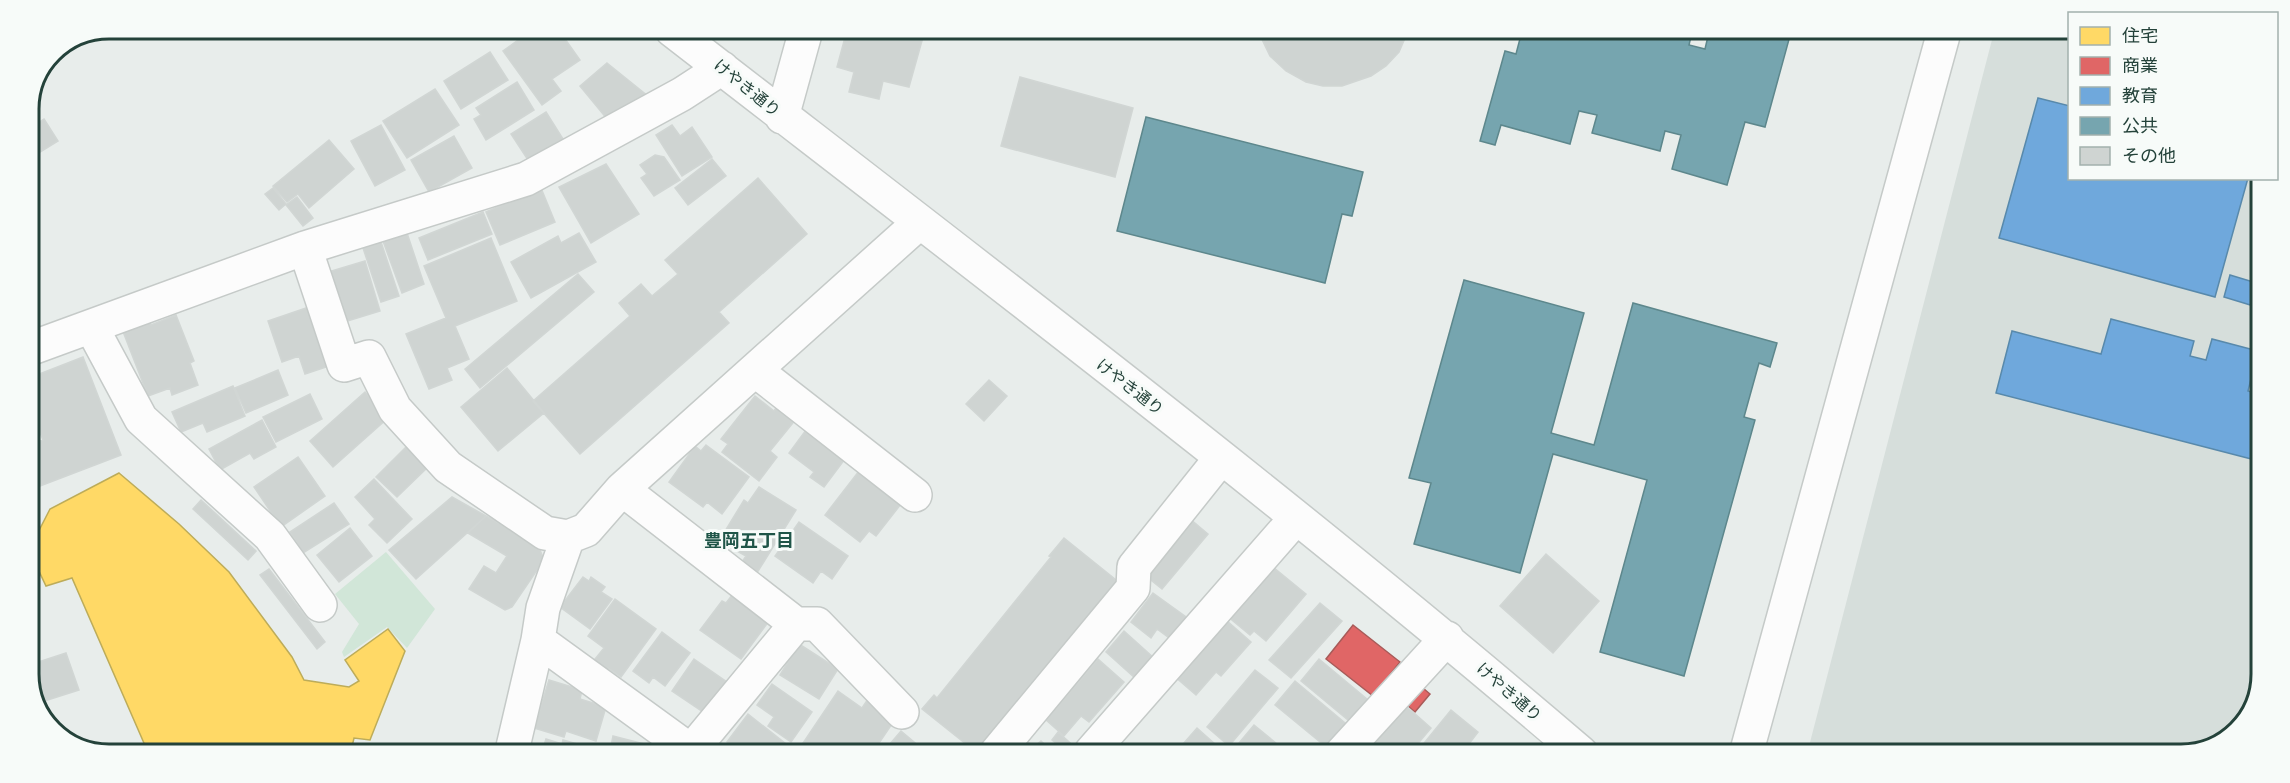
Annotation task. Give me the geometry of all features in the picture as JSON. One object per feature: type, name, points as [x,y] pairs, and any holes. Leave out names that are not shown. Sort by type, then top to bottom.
[{"type":"street","name":"けやき通り","points":[[684,39],[1221,458],[1447,638],[1571,744]]},
{"type":"street","points":[[782,117],[804,39]]},
{"type":"street","points":[[1749,744],[1942,39]]},
{"type":"street","points":[[39,346],[305,248],[526,179],[682,94],[722,68]]},
{"type":"street","points":[[305,248],[344,364],[369,357],[395,409],[448,467],[545,533],[568,537],[585,530],[622,489],[920,222]]},
{"type":"street","points":[[92,327],[141,419],[270,536],[320,605]]},
{"type":"street","points":[[755,370],[915,495]]},
{"type":"street","points":[[1004,744],[1133,588],[1134,567],[1221,458]]},
{"type":"street","points":[[622,489],[796,624],[818,624],[902,712]]},
{"type":"street","points":[[1098,744],[1296,518]]},
{"type":"street","points":[[514,744],[538,640],[543,608],[568,537]]},
{"type":"street","points":[[697,744],[796,624]]},
{"type":"street","points":[[1350,744],[1447,638]]},
{"type":"street","points":[[538,640],[681,744]]},
{"type":"shaded area","points":[[1992,39],[2068,39],[2068,180],[2251,180],[2251,674],[2244,705],[2227,727],[2212,737],[2194,743],[1810,744]]},
{"type":"green space","points":[[386,552],[435,609],[407,648],[387,627],[344,657],[342,652],[359,624],[335,594]]},
{"type":"building: 住宅","points":[[119,473],[179,524],[229,572],[292,657],[304,680],[349,687],[359,681],[345,660],[388,629],[405,651],[370,740],[354,738],[353,744],[144,744],[72,578],[46,586],[39,571],[39,530],[50,509]]},
{"type":"building: 商業","points":[[1353,625],[1400,662],[1373,696],[1326,659]]},
{"type":"building: 商業","points":[[1417,683],[1430,694],[1415,712],[1402,701]]},
{"type":"building: 教育","points":[[2038,98],[2068,106],[2068,180],[2247,180],[2215,297],[1999,238]]},
{"type":"building: 教育","points":[[2230,275],[2251,281],[2251,305],[2224,297]]},
{"type":"building: 教育","points":[[2111,319],[2194,341],[2190,356],[2206,360],[2212,339],[2251,349],[2251,379],[2248,391],[2251,392],[2251,459],[1996,393],[2012,331],[2101,354]]},
{"type":"building: 公共","points":[[1520,39],[1690,39],[1689,45],[1705,49],[1707,39],[1789,39],[1765,127],[1745,122],[1727,185],[1672,169],[1681,135],[1665,131],[1660,151],[1592,133],[1597,115],[1579,111],[1570,144],[1501,125],[1495,145],[1480,141],[1505,51],[1516,54]]},
{"type":"building: 公共","points":[[1146,117],[1363,172],[1352,216],[1342,214],[1325,283],[1117,231]]},
{"type":"building: 公共","points":[[1464,280],[1584,313],[1551,433],[1594,445],[1633,303],[1777,343],[1770,367],[1759,363],[1744,417],[1755,420],[1684,676],[1600,652],[1647,480],[1553,454],[1520,573],[1414,544],[1431,483],[1409,478]]},
{"type":"building: その他","points":[[519,39],[565,39],[580,60],[552,79],[561,91],[542,105],[503,51]]},
{"type":"building: その他","points":[[845,39],[922,39],[909,87],[883,81],[879,99],[849,92],[854,72],[837,67]]},
{"type":"building: その他","points":[[1262,39],[1405,39],[1399,52],[1386,66],[1371,76],[1342,86],[1323,86],[1306,82],[1286,71],[1270,56]]},
{"type":"building: その他","points":[[490,52],[508,80],[461,109],[444,81]]},
{"type":"building: その他","points":[[607,63],[649,97],[608,120],[580,86]]},
{"type":"building: その他","points":[[1020,77],[1133,108],[1115,177],[1001,146]]},
{"type":"building: その他","points":[[517,82],[534,110],[486,140],[474,119],[481,115],[476,108]]},
{"type":"building: その他","points":[[435,89],[459,125],[407,158],[383,121]]},
{"type":"building: その他","points":[[546,112],[563,139],[528,160],[511,134]]},
{"type":"building: その他","points":[[44,119],[58,141],[39,153],[39,122]]},
{"type":"building: その他","points":[[381,125],[405,170],[375,186],[351,141]]},
{"type":"building: その他","points":[[672,125],[680,136],[692,127],[712,157],[682,176],[656,135]]},
{"type":"building: その他","points":[[454,136],[472,168],[429,192],[411,160]]},
{"type":"building: その他","points":[[329,140],[354,169],[309,208],[298,194],[287,202],[273,186]]},
{"type":"building: その他","points":[[655,155],[664,157],[680,180],[654,196],[641,178],[647,174],[640,165]]},
{"type":"building: その他","points":[[712,159],[726,176],[688,205],[675,188]]},
{"type":"building: その他","points":[[606,164],[639,214],[591,243],[559,187]]},
{"type":"building: その他","points":[[758,178],[807,234],[719,312],[729,323],[580,454],[533,401],[630,316],[619,303],[641,284],[652,296],[678,274],[665,260]]},
{"type":"building: その他","points":[[273,188],[286,204],[279,210],[265,194]]},
{"type":"building: その他","points":[[541,188],[555,222],[500,245],[486,212]]},
{"type":"building: その他","points":[[297,197],[313,218],[303,226],[286,205]]},
{"type":"building: その他","points":[[483,212],[492,234],[428,260],[419,238]]},
{"type":"building: その他","points":[[407,233],[424,284],[402,293],[383,241]]},
{"type":"building: その他","points":[[579,233],[596,262],[531,298],[511,262],[558,236],[561,243]]},
{"type":"building: その他","points":[[491,238],[517,301],[455,326],[469,359],[447,368],[452,380],[429,389],[406,334],[446,318],[424,266]]},
{"type":"building: その他","points":[[381,242],[399,296],[381,302],[363,248]]},
{"type":"building: その他","points":[[365,261],[380,311],[344,322],[325,273]]},
{"type":"building: その他","points":[[578,274],[594,292],[480,388],[465,369]]},
{"type":"building: その他","points":[[309,307],[329,366],[305,374],[299,356],[282,362],[268,321]]},
{"type":"building: その他","points":[[176,315],[194,361],[190,363],[198,385],[172,395],[170,388],[148,396],[122,329],[149,319],[151,325]]},
{"type":"building: その他","points":[[83,357],[121,455],[40,486],[39,441],[43,440],[39,430],[39,374]]},
{"type":"building: その他","points":[[507,368],[544,413],[498,451],[461,407]]},
{"type":"building: その他","points":[[278,370],[288,395],[246,413],[235,388]]},
{"type":"building: その他","points":[[989,380],[1007,396],[984,421],[966,404]]},
{"type":"building: その他","points":[[233,386],[245,416],[207,432],[203,423],[181,432],[172,412]]},
{"type":"building: その他","points":[[365,392],[388,418],[333,467],[310,441]]},
{"type":"building: その他","points":[[310,394],[322,419],[276,442],[263,417]]},
{"type":"building: その他","points":[[755,396],[774,411],[778,405],[796,419],[770,451],[777,457],[759,481],[722,452],[728,444],[721,439]]},
{"type":"building: その他","points":[[262,420],[276,447],[254,459],[250,453],[220,470],[209,449]]},
{"type":"building: その他","points":[[806,430],[845,459],[824,487],[810,477],[814,472],[789,453]]},
{"type":"building: その他","points":[[706,445],[749,477],[722,514],[707,502],[703,507],[669,482],[695,446],[701,451]]},
{"type":"building: その他","points":[[407,446],[428,467],[397,497],[376,477]]},
{"type":"building: その他","points":[[298,457],[325,496],[281,527],[254,487]]},
{"type":"building: その他","points":[[859,471],[901,504],[876,536],[869,531],[860,542],[825,515]]},
{"type":"building: その他","points":[[374,479],[412,519],[387,543],[369,525],[375,519],[355,497]]},
{"type":"building: その他","points":[[759,487],[796,510],[755,576],[740,565],[746,556],[719,541],[744,500],[748,503]]},
{"type":"building: その他","points":[[452,497],[486,516],[416,579],[389,550]]},
{"type":"building: その他","points":[[201,500],[256,551],[248,560],[193,509]]},
{"type":"building: その他","points":[[334,503],[349,524],[303,553],[290,532]]},
{"type":"building: その他","points":[[486,516],[538,545],[544,560],[512,607],[505,610],[469,589],[484,566],[496,573],[507,556],[468,533]]},
{"type":"building: その他","points":[[1189,518],[1208,534],[1162,589],[1142,573]]},
{"type":"building: その他","points":[[799,522],[848,556],[832,579],[821,571],[813,583],[775,556]]},
{"type":"building: その他","points":[[350,528],[372,556],[339,582],[317,555]]},
{"type":"building: その他","points":[[1064,538],[1120,583],[989,744],[966,744],[922,709],[934,695],[937,698],[1051,557],[1049,556]]},
{"type":"building: その他","points":[[1546,554],[1599,601],[1553,653],[1500,606]]},
{"type":"building: その他","points":[[1273,567],[1306,594],[1266,641],[1254,631],[1250,635],[1227,616]]},
{"type":"building: その他","points":[[269,569],[325,642],[317,649],[260,575]]},
{"type":"building: その他","points":[[583,577],[589,581],[591,577],[605,587],[601,592],[612,599],[590,629],[560,607]]},
{"type":"building: その他","points":[[736,590],[772,617],[741,659],[700,630],[722,601],[726,603]]},
{"type":"building: その他","points":[[1153,593],[1193,622],[1176,643],[1157,629],[1151,638],[1131,622]]},
{"type":"building: その他","points":[[615,599],[656,629],[621,677],[608,668],[604,673],[591,664],[604,648],[588,636]]},
{"type":"building: その他","points":[[1320,603],[1342,621],[1291,678],[1269,660]]},
{"type":"building: その他","points":[[1226,620],[1251,642],[1221,676],[1216,672],[1196,695],[1174,676]]},
{"type":"building: その他","points":[[1124,631],[1154,658],[1136,679],[1106,652]]},
{"type":"building: その他","points":[[662,632],[690,653],[665,686],[653,677],[649,683],[633,671]]},
{"type":"building: その他","points":[[799,644],[838,669],[819,699],[780,675]]},
{"type":"building: その他","points":[[66,653],[79,690],[45,701],[40,687],[39,662]]},
{"type":"building: その他","points":[[694,659],[727,682],[706,714],[672,691]]},
{"type":"building: その他","points":[[1098,659],[1124,682],[1089,722],[1081,716],[1064,736],[1046,720]]},
{"type":"building: その他","points":[[1319,659],[1373,704],[1354,725],[1301,681]]},
{"type":"building: その他","points":[[1255,670],[1278,688],[1231,744],[1227,744],[1207,727]]},
{"type":"building: その他","points":[[549,680],[582,690],[580,699],[606,707],[596,741],[566,731],[564,737],[534,728]]},
{"type":"building: その他","points":[[1295,681],[1350,727],[1337,744],[1322,744],[1275,705]]},
{"type":"building: その他","points":[[772,684],[812,712],[791,742],[768,726],[774,717],[757,705]]},
{"type":"building: その他","points":[[838,691],[862,708],[868,699],[896,718],[878,744],[802,744]]},
{"type":"building: その他","points":[[1404,704],[1431,728],[1418,744],[1376,744],[1372,740]]},
{"type":"building: その他","points":[[1451,710],[1478,732],[1469,744],[1423,744]]},
{"type":"building: その他","points":[[748,714],[786,744],[729,744],[727,742]]},
{"type":"building: その他","points":[[1254,725],[1277,744],[1238,744]]},
{"type":"building: その他","points":[[1197,728],[1215,744],[1183,744]]},
{"type":"building: その他","points":[[901,731],[916,744],[890,744]]},
{"type":"building: その他","points":[[1058,732],[1071,744],[1057,744],[1052,740]]},
{"type":"building: その他","points":[[613,736],[644,744],[611,744]]},
{"type":"building: その他","points":[[546,739],[562,744],[544,744]]},
{"type":"building: その他","points":[[563,740],[577,744],[562,744]]},
{"type":"district","name":"豊岡五丁目","points":[[749,541]]}]
